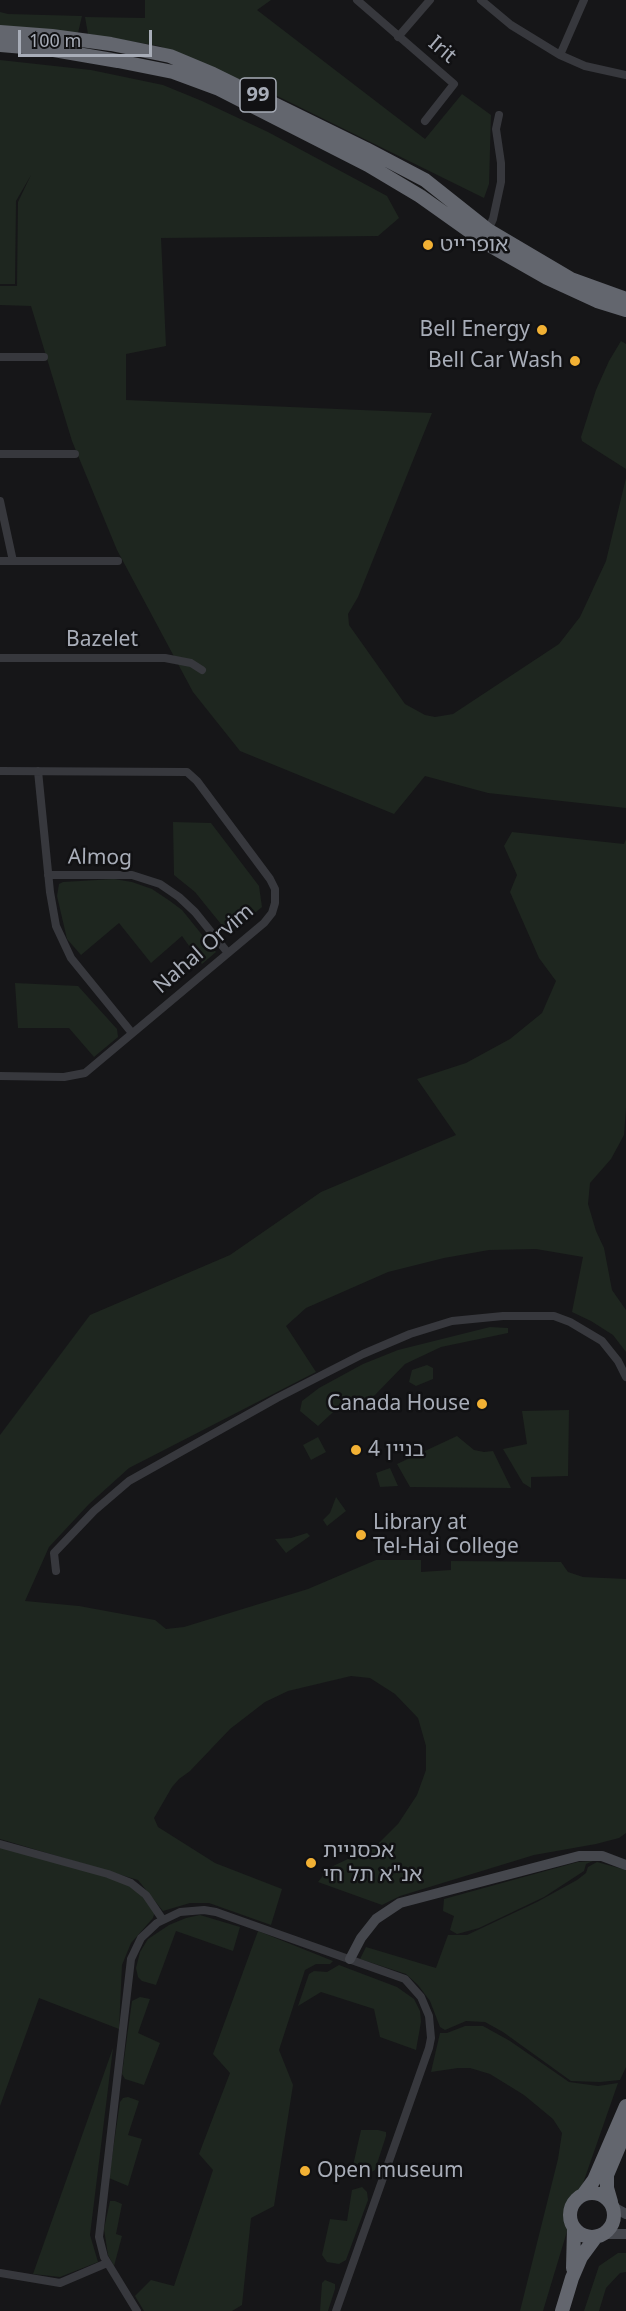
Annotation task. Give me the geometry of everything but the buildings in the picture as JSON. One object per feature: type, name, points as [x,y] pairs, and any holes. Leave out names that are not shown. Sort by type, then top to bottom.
[{"type":"highway","name":"99","points":[[0,32],[111,44],[170,56],[262,98],[425,180],[488,230],[571,279],[626,299]]},
{"type":"highway","name":"99","points":[[0,45],[48,49],[129,63],[173,72],[219,89],[368,165],[420,196],[489,245],[547,278],[597,301],[626,310]]},
{"type":"highway","points":[[600,2236],[582,2236],[574,2229],[570,2220],[570,2212],[572,2205],[594,2180],[626,2106]]},
{"type":"highway","points":[[562,2311],[581,2257],[614,2222],[607,2188],[607,2175],[626,2130]]},
{"type":"highway","points":[[582,2195],[596,2193],[602,2195],[612,2205]]},
{"type":"highway","points":[[572,2278],[574,2229]]},
{"type":"street","name":"Irit","points":[[357,0],[454,84],[424,122]]},
{"type":"street","name":"Irit","points":[[398,37],[429,0]]},
{"type":"street","points":[[481,0],[511,25],[560,55],[585,66],[626,75]]},
{"type":"street","points":[[560,55],[584,0]]},
{"type":"street","points":[[488,230],[498,201],[501,182],[496,129],[499,115]]},
{"type":"street","points":[[0,357],[44,357]]},
{"type":"street","points":[[0,454],[75,454]]},
{"type":"street","points":[[0,501],[13,561]]},
{"type":"street","points":[[0,561],[118,561]]},
{"type":"street","name":"Bazelet","points":[[0,658],[165,658],[191,663],[202,670]]},
{"type":"street","name":"Nahal Orvim","points":[[0,771],[187,772],[193,776],[270,879],[275,889],[272,913],[264,923],[85,1073],[64,1077],[1,1077]]},
{"type":"street","points":[[38,771],[52,912],[63,944],[71,958],[132,1033]]},
{"type":"street","name":"Almog","points":[[48,875],[132,875],[160,884],[195,912],[228,953]]},
{"type":"street","points":[[56,1571],[54,1553],[94,1511],[129,1481],[278,1398],[363,1354],[410,1334],[452,1321],[503,1316],[554,1317],[570,1322],[603,1341],[618,1361],[626,1377]]},
{"type":"street","points":[[0,1844],[132,1882],[146,1895],[163,1920]]},
{"type":"street","points":[[350,1959],[372,1924],[386,1911],[400,1903],[579,1856],[602,1856],[626,1865]]},
{"type":"street","points":[[137,2311],[107,2263],[101,2247],[99,2225],[131,1959],[141,1938],[163,1920],[190,1910],[216,1912],[405,1979],[414,1988],[429,2016],[431,2038],[426,2059],[336,2311]]},
{"type":"street","points":[[612,2205],[626,2214]]},
{"type":"street","points":[[600,2236],[626,2234]]},
{"type":"street","points":[[0,2273],[60,2283],[107,2263]]},
{"type":"shaded area","points":[[145,0],[271,0],[257,10],[425,139],[462,94],[491,115],[489,184],[484,198],[269,92],[159,46],[88,34],[85,17],[145,18]]},
{"type":"shaded area","points":[[0,12],[82,16],[78,33],[0,28]]},
{"type":"shaded area","points":[[0,60],[91,70],[163,85],[268,132],[387,196],[399,218],[378,236],[161,238],[166,346],[126,354],[126,400],[432,413],[358,597],[348,614],[349,625],[405,704],[425,715],[435,717],[453,714],[559,644],[580,617],[606,561],[626,478],[626,808],[488,793],[425,776],[394,814],[240,751],[193,692],[117,550],[72,441],[31,306],[0,305],[0,286],[17,286],[18,202],[31,175],[16,201],[15,284],[0,284]]},
{"type":"shaded area","points":[[621,341],[626,344],[626,469],[582,441],[581,437],[596,390]]},
{"type":"shaded area","points":[[173,822],[211,823],[259,886],[262,907],[229,934],[195,892],[174,875]]},
{"type":"shaded area","points":[[512,832],[624,844],[626,839],[626,1108],[624,1135],[611,1159],[590,1183],[588,1204],[604,1248],[612,1290],[626,1310],[626,1352],[613,1335],[572,1312],[583,1257],[536,1249],[489,1250],[388,1272],[306,1308],[286,1326],[316,1372],[129,1468],[89,1504],[49,1547],[25,1601],[79,1606],[155,1620],[166,1629],[184,1627],[308,1589],[376,1560],[421,1560],[421,1572],[451,1570],[451,1561],[561,1562],[568,1572],[583,1577],[626,1579],[626,1833],[619,1838],[596,1844],[534,1855],[400,1896],[382,1905],[318,1882],[329,1868],[377,1845],[398,1824],[417,1795],[426,1770],[426,1746],[418,1718],[395,1694],[370,1678],[351,1676],[288,1691],[265,1702],[230,1729],[190,1771],[179,1779],[154,1818],[158,1827],[215,1863],[282,1889],[271,1925],[209,1903],[190,1903],[163,1911],[138,1880],[0,1839],[0,1435],[90,1315],[230,1255],[321,1192],[456,1135],[417,1079],[466,1063],[510,1039],[542,1013],[556,981],[539,958],[510,892],[517,875],[504,846]]},
{"type":"shaded area","points":[[114,879],[152,889],[170,901],[182,910],[216,952],[202,964],[182,936],[151,963],[119,923],[81,955],[67,939],[57,896],[59,884]]},
{"type":"shaded area","points":[[15,983],[78,986],[117,1029],[118,1037],[94,1057],[69,1028],[18,1028]]},
{"type":"shaded area","points":[[490,1327],[508,1328],[508,1333],[441,1347],[405,1364],[375,1395],[359,1404],[343,1403],[318,1426],[300,1411],[302,1401],[319,1388],[363,1364],[398,1350]]},
{"type":"shaded area","points":[[427,1365],[433,1368],[433,1379],[416,1386],[409,1382],[412,1370]]},
{"type":"shaded area","points":[[569,1410],[568,1476],[531,1477],[531,1488],[523,1483],[503,1449],[527,1444],[522,1411]]},
{"type":"shaded area","points":[[457,1436],[474,1450],[493,1451],[511,1488],[410,1487],[397,1464]]},
{"type":"shaded area","points":[[318,1437],[326,1452],[311,1460],[303,1445]]},
{"type":"shaded area","points":[[390,1468],[398,1486],[380,1487],[376,1473]]},
{"type":"shaded area","points":[[336,1497],[346,1511],[327,1526],[323,1520],[330,1513]]},
{"type":"shaded area","points":[[307,1533],[310,1536],[286,1553],[275,1539],[291,1538]]},
{"type":"shaded area","points":[[0,1846],[121,1881],[139,1891],[155,1911],[153,1918],[131,1943],[122,1965],[119,2029],[39,1998],[0,2106]]},
{"type":"shaded area","points":[[593,1861],[586,1864],[584,1871],[544,1897],[479,1928],[457,1934],[450,1930],[454,1916],[443,1911],[444,1899],[578,1862]]},
{"type":"shaded area","points":[[597,1862],[626,1870],[626,2067],[620,2080],[571,2081],[503,2032],[485,2022],[466,2021],[445,2030],[440,2027],[430,2001],[406,1974],[360,1959],[366,1947],[436,1968],[448,1935],[467,1935],[537,1902],[577,1880],[586,1873],[588,1867]]},
{"type":"shaded area","points":[[200,1915],[240,1927],[233,1951],[176,1931],[156,1985],[142,1981],[138,1977],[136,1968],[140,1952],[148,1939],[169,1925]]},
{"type":"shaded area","points":[[258,1931],[333,1961],[330,1964],[316,1964],[305,1970],[279,2050],[293,2085],[274,2206],[251,2218],[242,2305],[232,2311],[144,2311],[135,2296],[151,2280],[174,2286],[213,2170],[199,2154],[230,2073],[213,2054]]},
{"type":"shaded area","points":[[339,1965],[397,1987],[414,1999],[420,2011],[421,2022],[416,2050],[380,2037],[374,2009],[321,1992],[298,2006],[309,1974],[314,1971],[327,1972]]},
{"type":"shaded area","points":[[140,1997],[150,1999],[138,2033],[160,2043],[144,2085],[125,2079],[122,2074],[132,2001]]},
{"type":"shaded area","points":[[465,2026],[483,2026],[510,2041],[569,2082],[598,2086],[618,2083],[581,2189],[569,2206],[568,2228],[543,2311],[520,2311],[558,2159],[562,2133],[553,2119],[524,2095],[490,2074],[470,2068],[431,2072],[440,2033],[447,2033]]},
{"type":"shaded area","points":[[113,2048],[90,2235],[98,2262],[60,2277],[33,2274]]},
{"type":"shaded area","points":[[128,2097],[139,2101],[128,2135],[142,2139],[128,2186],[109,2178],[120,2102],[123,2098]]},
{"type":"shaded area","points":[[361,2130],[386,2132],[375,2170],[368,2174],[352,2170]]},
{"type":"shaded area","points":[[362,2187],[367,2192],[368,2200],[346,2260],[339,2264],[327,2262],[322,2255],[330,2219],[347,2221],[352,2190]]},
{"type":"shaded area","points":[[110,2201],[122,2204],[116,2234],[122,2236],[114,2266],[108,2255],[104,2229]]},
{"type":"shaded area","points":[[618,2253],[626,2253],[626,2272],[620,2273],[606,2288],[599,2311],[584,2311],[599,2266]]},
{"type":"shaded area","points":[[325,2280],[335,2284],[335,2289],[328,2311],[320,2311],[322,2283]]},
{"type":"place","name":"אופרייט","points":[[428,245]]},
{"type":"place","name":"Bell Energy","points":[[542,330]]},
{"type":"place","name":"Bell Car Wash","points":[[575,361]]},
{"type":"place","name":"Canada House","points":[[482,1404]]},
{"type":"place","name":"בניין 4","points":[[356,1450]]},
{"type":"place","name":"Library at Tel-Hai College","points":[[361,1535]]},
{"type":"place","name":"אכסניית אנ\"א תל חי","points":[[311,1863]]},
{"type":"place","name":"Open museum","points":[[305,2171]]}]
